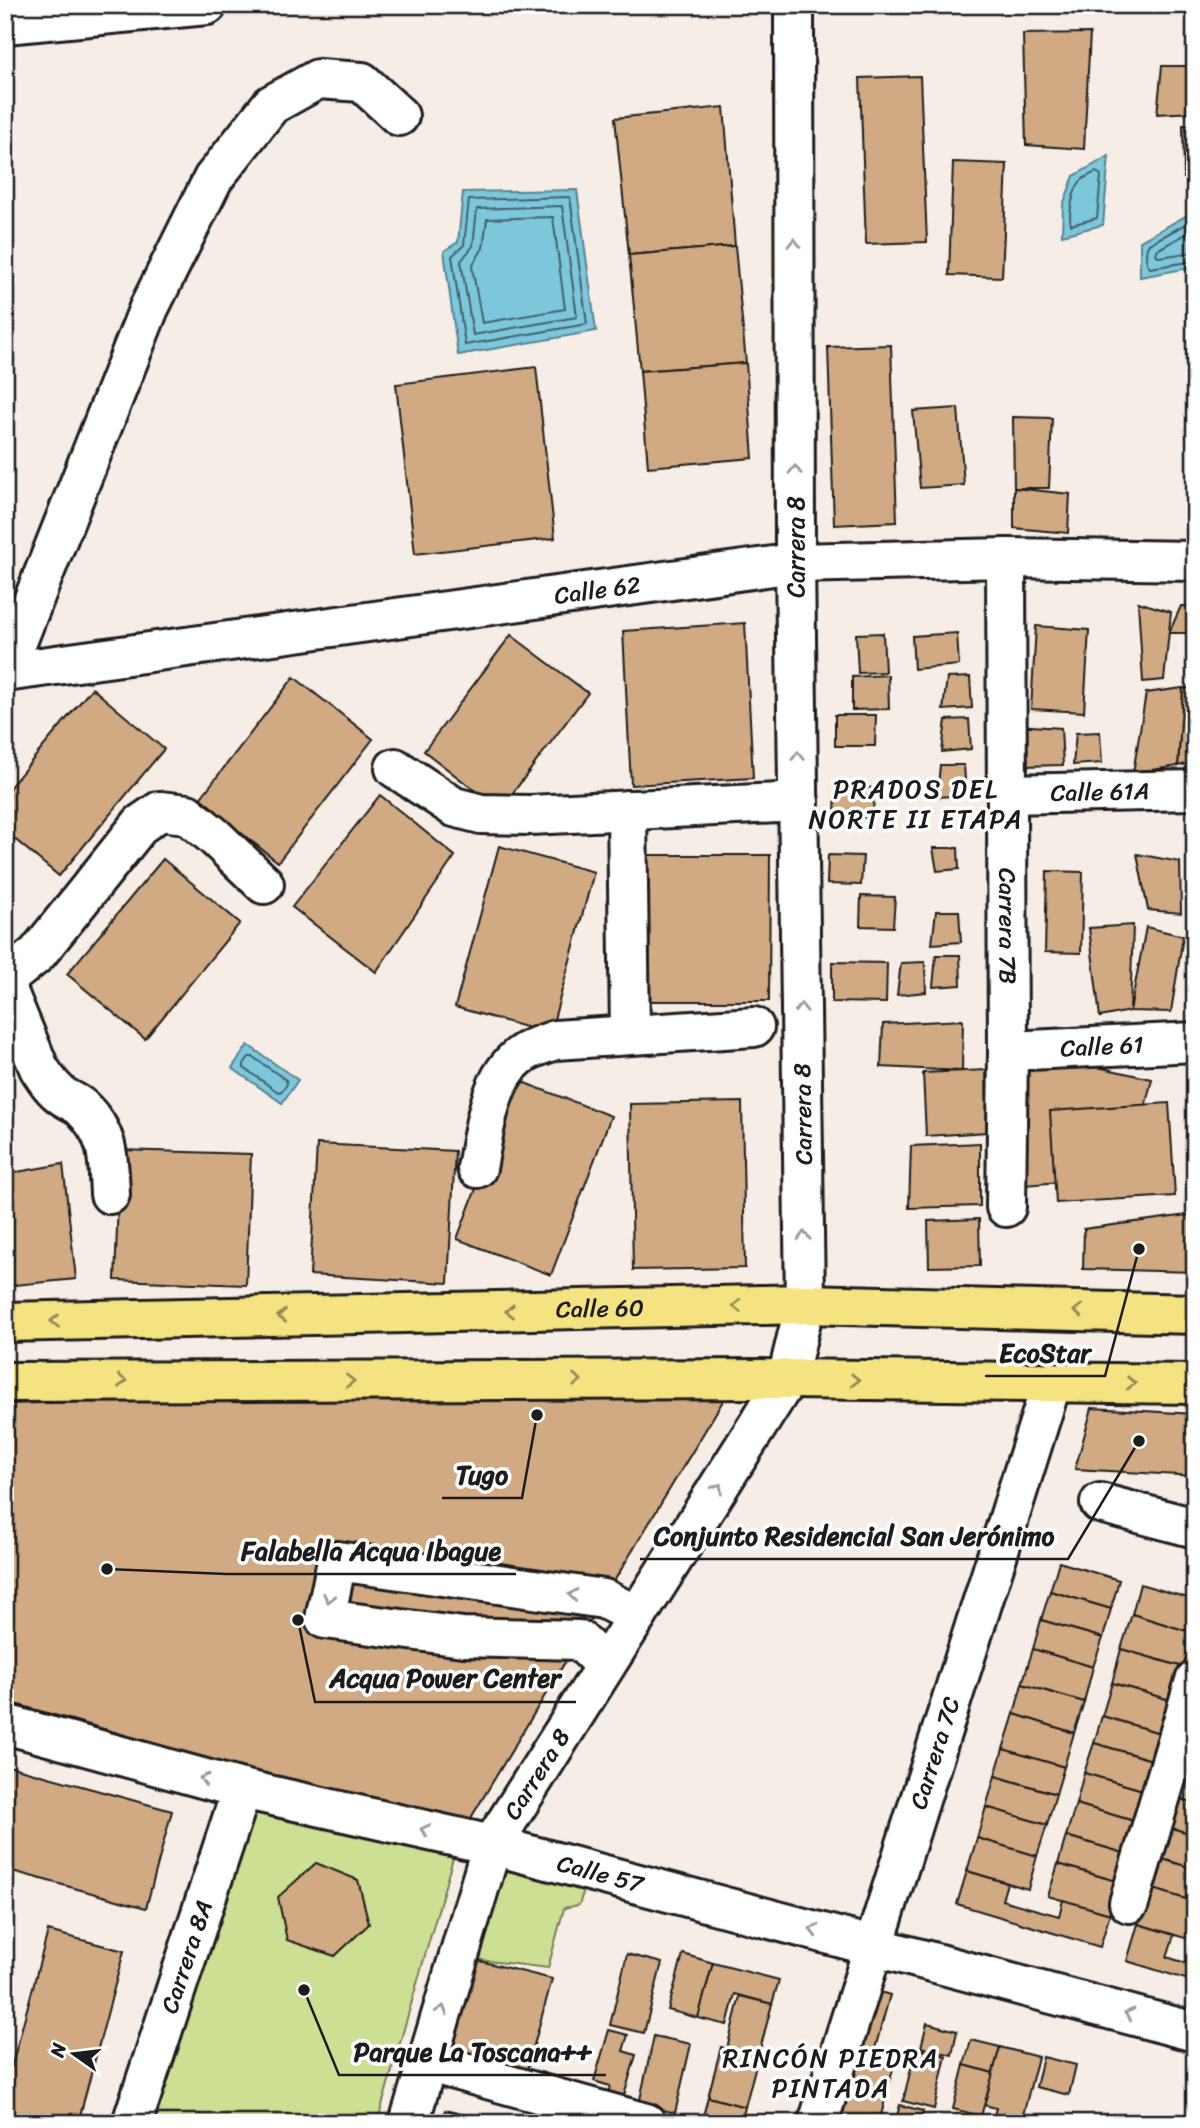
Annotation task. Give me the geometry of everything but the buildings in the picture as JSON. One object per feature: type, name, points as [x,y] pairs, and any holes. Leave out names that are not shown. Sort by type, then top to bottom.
[{"type":"main road","name":"Calle 60","points":[[5,1322],[805,1304],[1195,1314]]},
{"type":"main road","points":[[5,1382],[787,1379],[1195,1384]]},
{"type":"street","points":[[5,23],[207,5]]},
{"type":"street","name":"Carrera 8","points":[[409,2123],[492,1845],[787,1379],[805,1304],[795,563],[794,5]]},
{"type":"street","points":[[5,672],[149,308],[213,179],[271,105],[318,79],[362,82],[399,116]]},
{"type":"street","name":"Calle 62","points":[[5,672],[795,563],[1006,558],[1195,561]]},
{"type":"street","name":"Carrera 7B","points":[[1006,558],[1006,1207]]},
{"type":"street","points":[[395,768],[454,807],[481,814],[530,815],[799,802]]},
{"type":"street","name":"Calle 61A","points":[[1006,794],[1195,790]]},
{"type":"street","points":[[628,810],[629,1034]]},
{"type":"street","points":[[110,1194],[107,1143],[81,1107],[63,1097],[39,1068],[5,982],[37,954],[141,824],[160,811],[187,814],[264,884]]},
{"type":"street","points":[[477,1168],[490,1102],[505,1071],[527,1051],[555,1040],[754,1027]]},
{"type":"street","name":"Calle 61","points":[[1008,1051],[1195,1042]]},
{"type":"street","name":"Carrera 7C","points":[[818,2123],[1052,1382]]},
{"type":"street","points":[[1100,1503],[1195,1528]]},
{"type":"street","points":[[605,1665],[579,1640],[463,1637],[325,1619],[337,1561],[604,1599],[637,1616]]},
{"type":"street","points":[[1129,1903],[1195,1681]]},
{"type":"street","name":"Calle 57","points":[[5,1724],[242,1789],[492,1845],[1195,2032]]},
{"type":"street","name":"Carrera 8A","points":[[132,2123],[242,1789]]},
{"type":"street","points":[[426,2062],[646,2123]]},
{"type":"green space","points":[[254,1803],[453,1858],[377,2123],[149,2123]]},
{"type":"green space","points":[[499,1862],[586,1884],[579,1905],[564,1908],[548,1968],[472,1959]]},
{"type":"water","points":[[1109,156],[1103,225],[1062,235],[1063,205],[1074,176]]},
{"type":"water","points":[[577,190],[596,331],[458,355],[444,251],[458,242],[463,192]]},
{"type":"water","points":[[1195,211],[1195,267],[1140,277],[1140,241]]},
{"type":"water","points":[[248,1045],[298,1080],[282,1103],[232,1068]]},
{"type":"place","name":"EcoStar","points":[[1139,1249]]},
{"type":"place","name":"Tugo","points":[[537,1415]]},
{"type":"place","name":"Conjunto Residencial San Jerónimo","points":[[1139,1441]]},
{"type":"place","name":"Falabella Acqua Ibague","points":[[107,1569]]},
{"type":"place","name":"Acqua Power Center","points":[[298,1620]]},
{"type":"place","name":"Parque La Toscana++","points":[[304,1990]]},
{"type":"district","name":"PRADOS DEL NORTE II ETAPA","points":[[916,804]]},
{"type":"district","name":"RINCÓN PIEDRA PINTADA","points":[[831,2073]]}]
